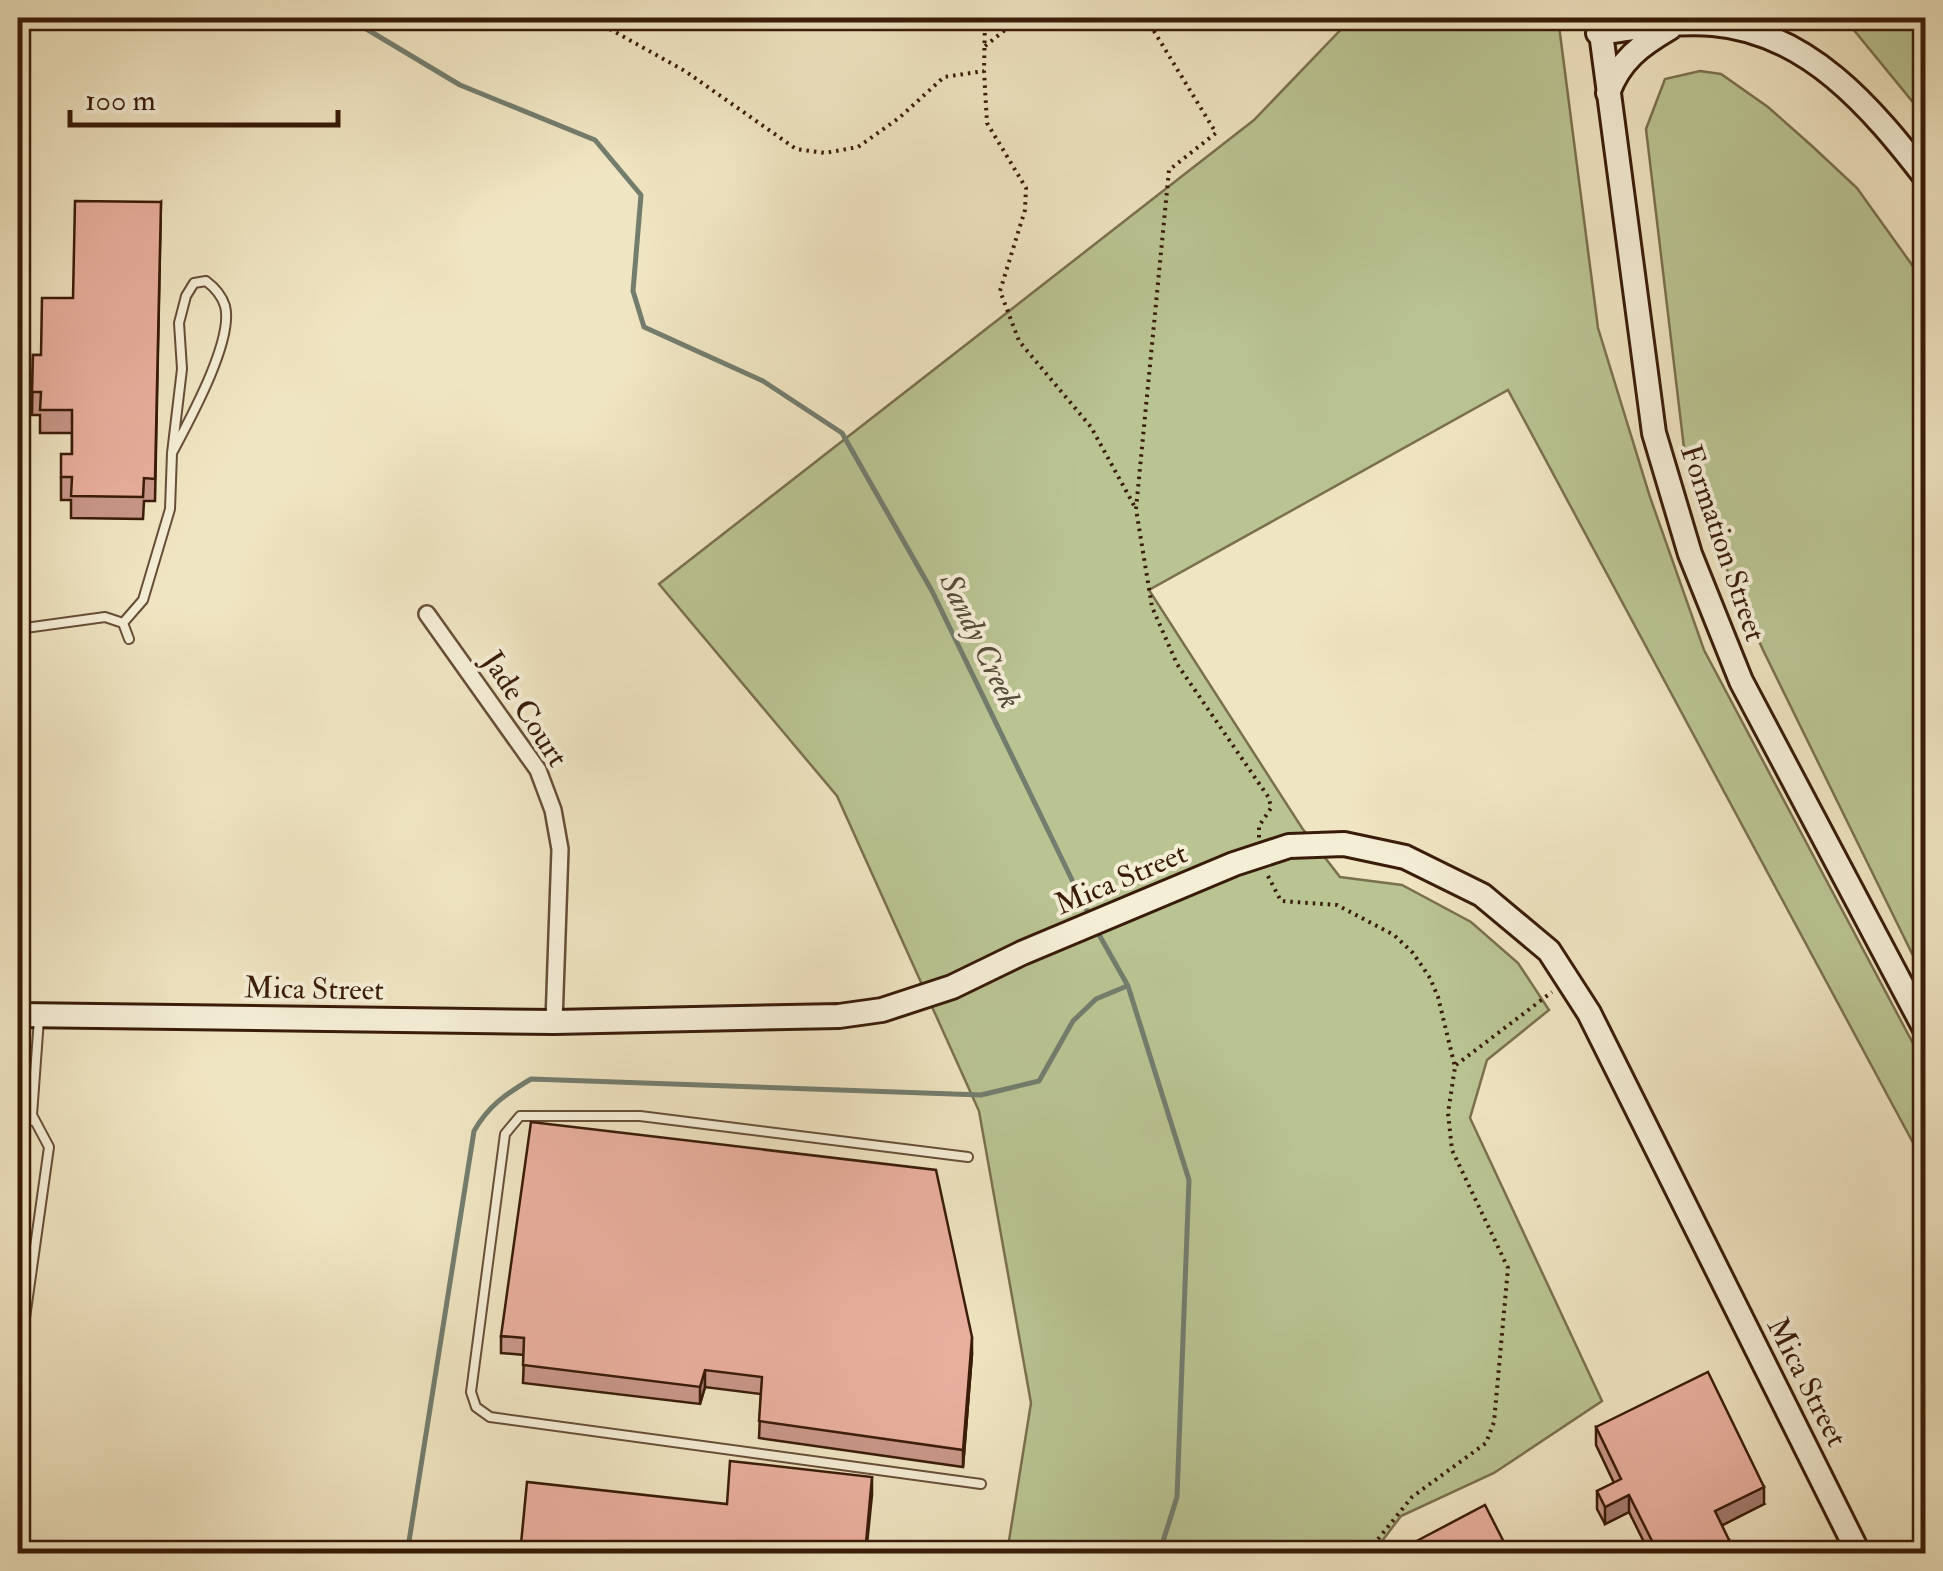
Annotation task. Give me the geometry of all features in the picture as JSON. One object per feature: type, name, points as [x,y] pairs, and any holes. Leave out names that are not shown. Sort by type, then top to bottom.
[{"type":"street","points":[[1607,94],[1615,72],[1629,56],[1671,21]]},
{"type":"street","points":[[1595,22],[1710,24],[1740,29],[1780,43],[1820,65],[1863,101],[1926,178]]},
{"type":"street","name":"Formation Street","points":[[1595,22],[1654,432],[1690,554],[1741,681],[1926,1030]]},
{"type":"street","name":"Jade Court","points":[[427,614],[538,770],[553,810],[560,848],[554,1022]]},
{"type":"street","name":"Mica Street","points":[[28,1015],[554,1022],[839,1016],[882,1010],[952,988],[1022,953],[1164,893],[1289,846],[1344,844],[1406,857],[1482,895],[1550,951],[1589,1012],[1859,1554]]},
{"type":"lane","points":[[123,624],[144,600],[170,509],[172,453],[182,369],[179,323],[186,296],[194,284],[206,281],[226,308],[223,335],[202,396],[172,453]]},
{"type":"lane","points":[[18,630],[106,616],[123,624],[129,640]]},
{"type":"lane","points":[[18,1368],[49,1147],[32,1115],[28,1015]]},
{"type":"lane","points":[[968,1157],[640,1116],[520,1116],[505,1134],[470,1392],[476,1407],[490,1417],[981,1484]]},
{"type":"lane","points":[[18,1119],[34,1121]]},
{"type":"path","points":[[590,18],[685,71],[796,149],[825,153],[858,147],[899,118],[944,77],[984,70]]},
{"type":"path","points":[[985,18],[987,123],[1026,188],[1025,210],[1000,291],[1019,341],[1091,428],[1136,508]]},
{"type":"path","points":[[985,46],[1020,18]]},
{"type":"path","points":[[1146,18],[1216,133],[1170,170],[1136,508],[1152,607],[1177,664],[1269,798],[1271,808],[1260,826],[1258,844],[1269,882],[1280,902],[1337,906],[1394,935],[1413,953],[1430,978],[1454,1067],[1448,1114],[1452,1150],[1508,1268],[1494,1422],[1486,1443],[1412,1496],[1366,1554]]},
{"type":"path","points":[[1454,1067],[1568,981]]},
{"type":"green space","points":[[1352,18],[1558,18],[1598,328],[1650,497],[1704,650],[1925,1066],[1925,1165],[1508,390],[1149,590],[1302,828],[1340,877],[1402,885],[1471,922],[1518,963],[1549,1010],[1487,1060],[1470,1118],[1602,1401],[1494,1473],[1401,1516],[1373,1553],[1007,1553],[1031,1403],[979,1111],[837,796],[659,584],[1254,120]]},
{"type":"green space","points":[[1844,18],[1925,18],[1925,117]]},
{"type":"green space","points":[[1700,71],[1721,74],[1768,107],[1857,188],[1925,283],[1925,980],[1763,650],[1725,565],[1684,448],[1646,129],[1665,79]]},
{"type":"building","points":[[75,201],[161,202],[155,479],[144,478],[143,497],[71,496],[72,477],[61,477],[61,454],[72,454],[72,410],[40,410],[41,392],[32,392],[33,355],[41,355],[42,298],[73,298]]},
{"type":"building","points":[[531,1122],[936,1170],[972,1337],[963,1450],[759,1421],[762,1377],[705,1370],[700,1387],[523,1365],[524,1338],[501,1336]]},
{"type":"building","points":[[1708,1372],[1764,1487],[1715,1511],[1729,1540],[1702,1554],[1626,1554],[1652,1541],[1629,1495],[1605,1507],[1597,1491],[1621,1479],[1596,1427]]},
{"type":"building","points":[[730,1461],[872,1477],[865,1554],[520,1554],[527,1482],[727,1504]]},
{"type":"building","points":[[1485,1505],[1510,1554],[1392,1554]]},
{"type":"waterway","name":"Sandy Creek","points":[[348,18],[460,85],[595,140],[641,195],[633,291],[644,327],[763,381],[842,433],[932,591],[1090,917]]},
{"type":"waterway","name":"Sandy Creek","points":[[1097,931],[1128,986],[1189,1180],[1177,1497],[1159,1554]]},
{"type":"waterway","points":[[407,1554],[474,1131],[506,1095],[531,1079],[981,1095],[1039,1081],[1073,1021],[1096,999],[1127,986]]},
{"type":"waterway","points":[[18,1546],[73,1554]]}]
